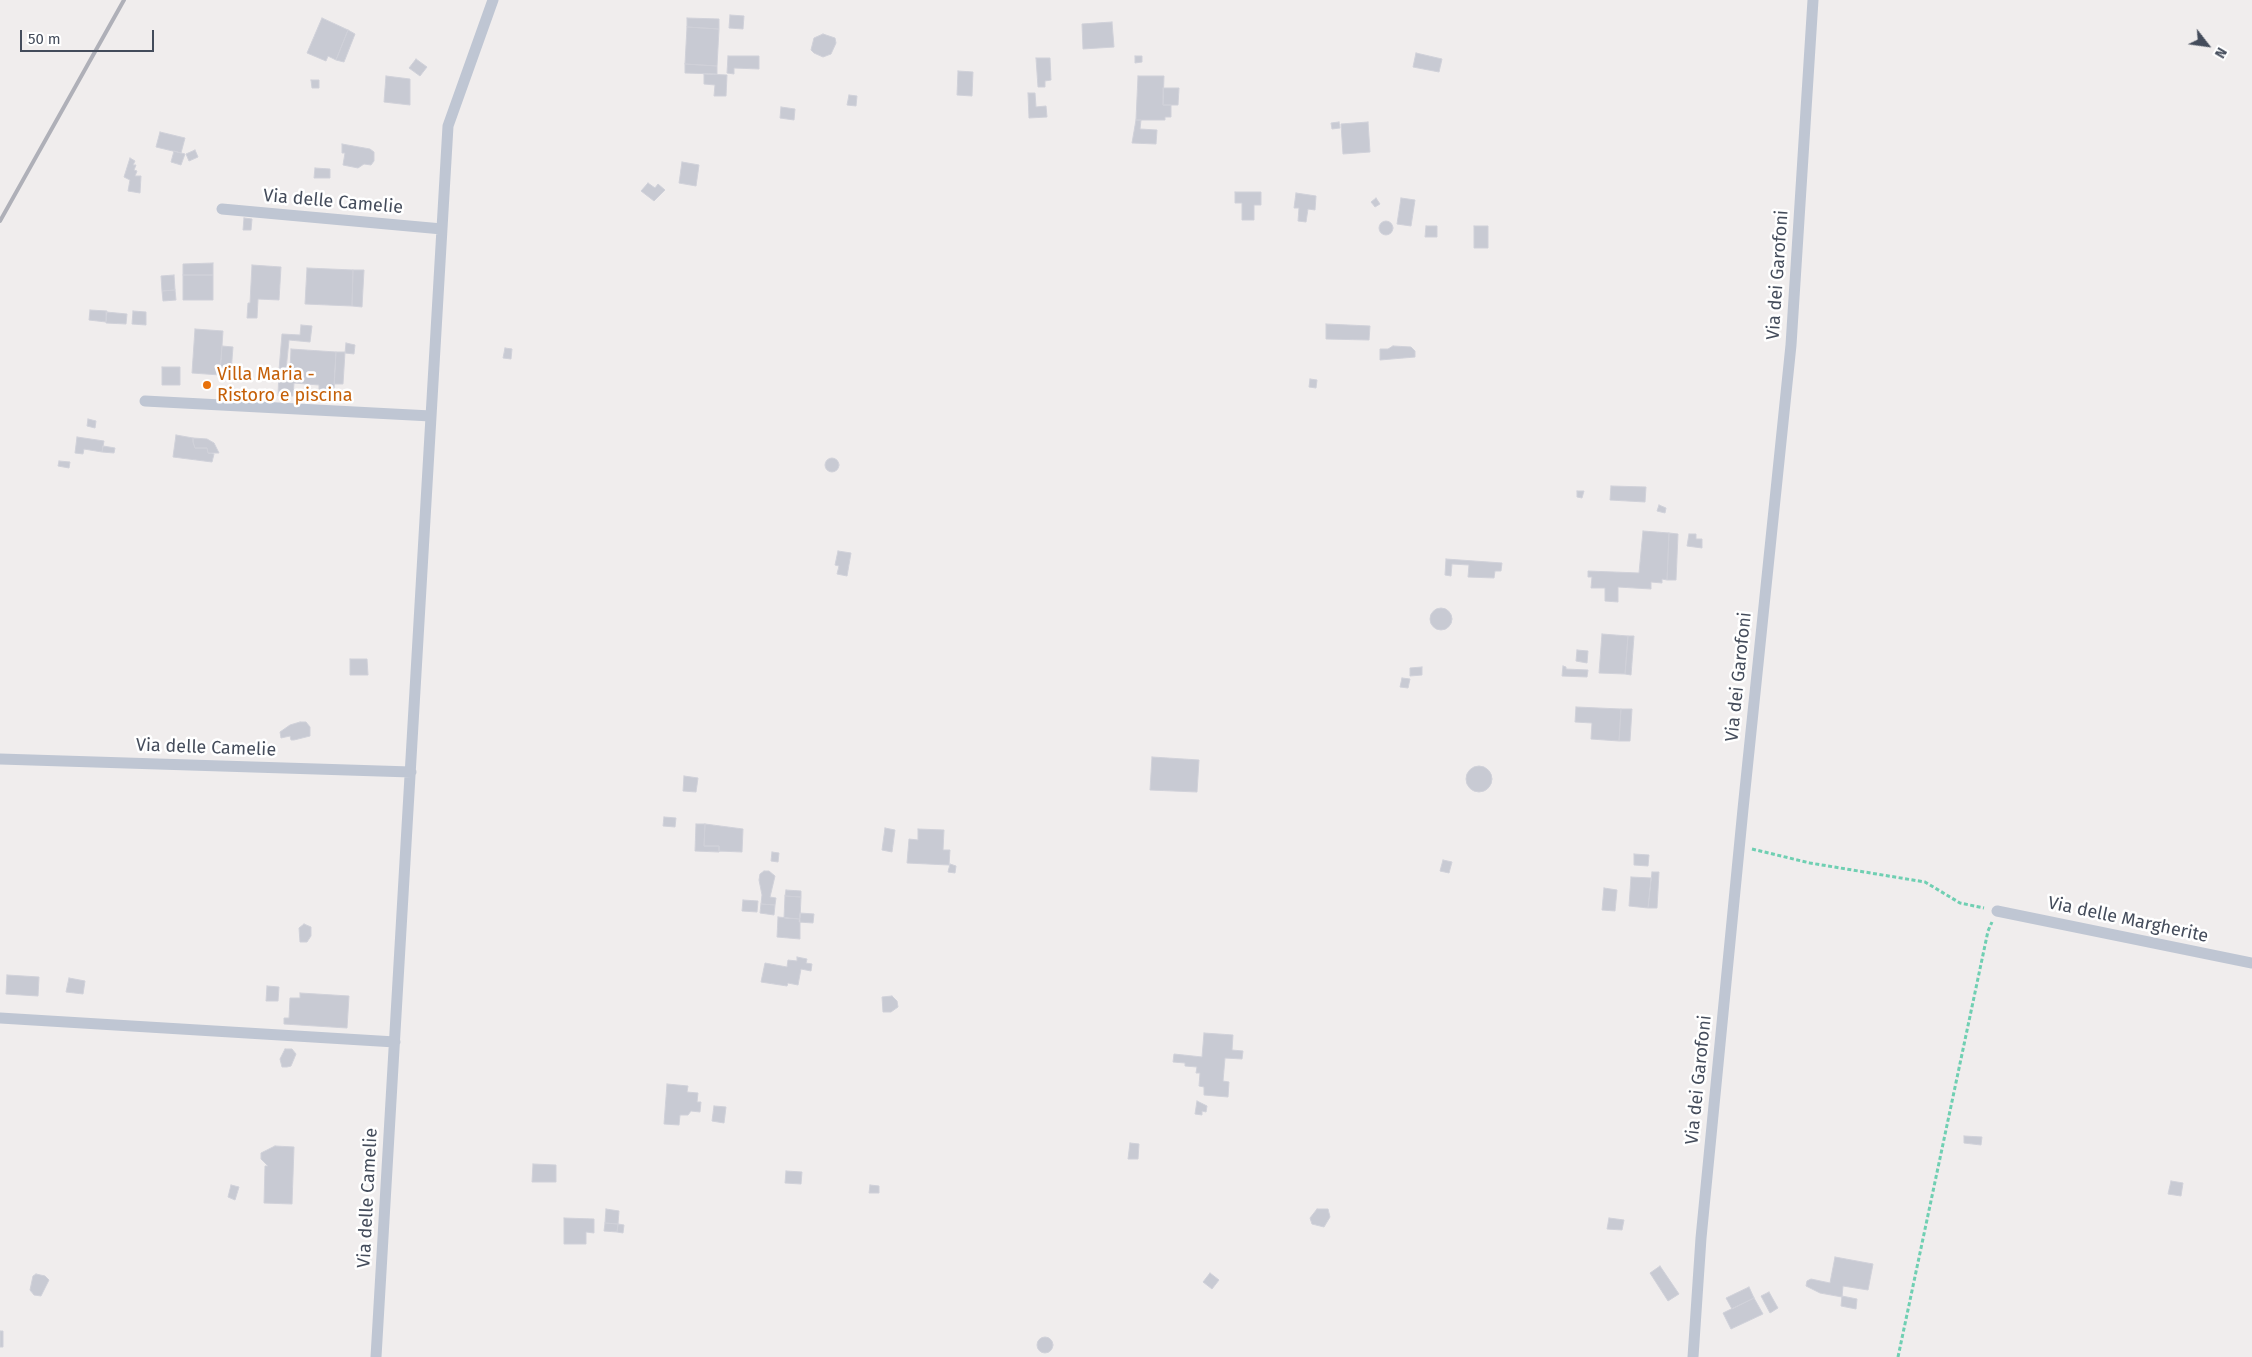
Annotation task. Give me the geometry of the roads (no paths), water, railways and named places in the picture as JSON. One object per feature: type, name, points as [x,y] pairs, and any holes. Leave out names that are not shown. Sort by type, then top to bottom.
[{"type":"lane","name":"Via delle Camelie","points":[[376,1357],[448,126],[493,0]]},
{"type":"lane","name":"Via dei Garofoni","points":[[1693,1357],[1702,1229],[1739,846],[1791,346],[1813,0]]},
{"type":"lane","name":"Via delle Camelie","points":[[222,209],[442,229]]},
{"type":"lane","points":[[145,401],[431,416]]},
{"type":"lane","name":"Via delle Camelie","points":[[0,759],[410,772]]},
{"type":"lane","name":"Via delle Margherite","points":[[1997,911],[2252,963]]},
{"type":"lane","points":[[0,1018],[395,1042]]},
{"type":"railway","points":[[0,221],[124,0]]},
{"type":"place","name":"Villa Maria - Ristoro e piscina","points":[[207,385]]}]
